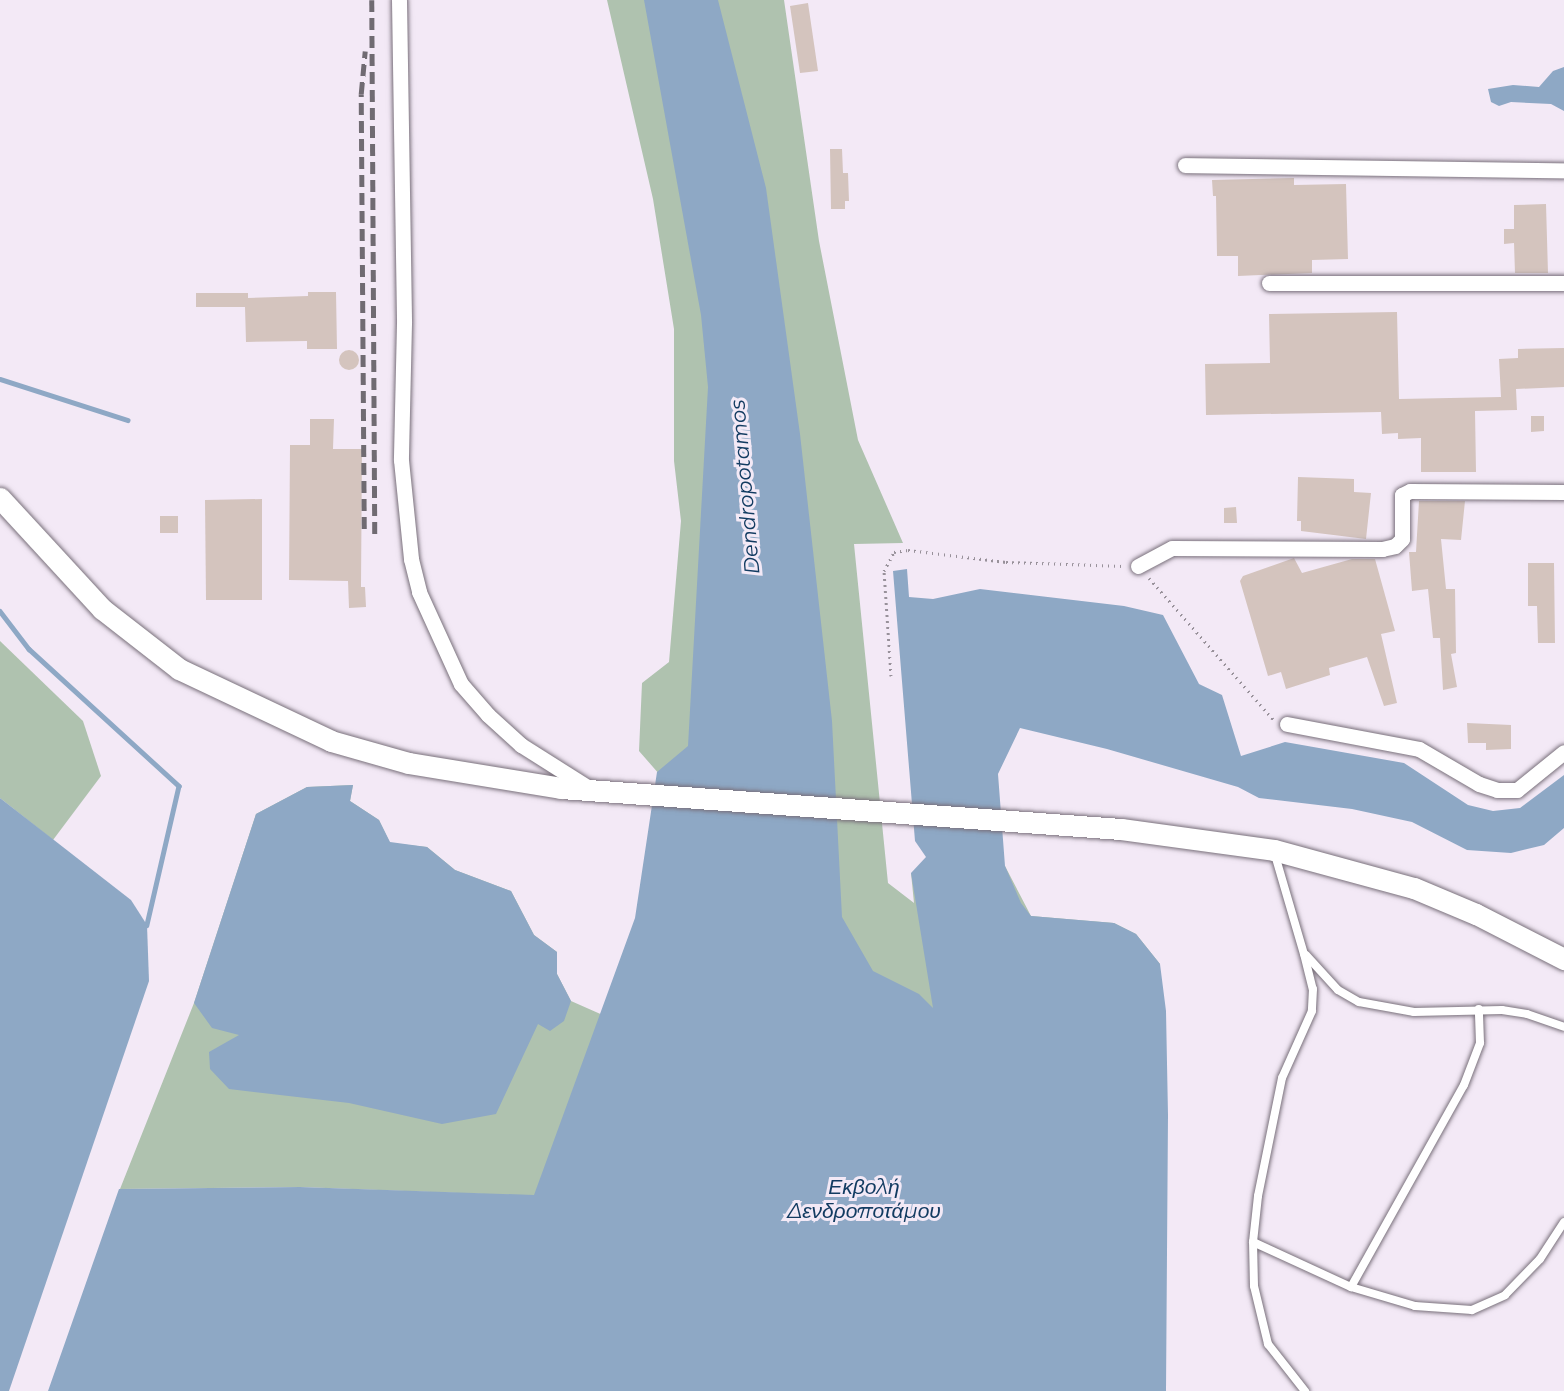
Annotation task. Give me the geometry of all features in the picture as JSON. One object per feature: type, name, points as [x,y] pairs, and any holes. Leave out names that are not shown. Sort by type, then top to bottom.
[{"type":"street","points":[[399,0],[404,323],[401,460],[404,520],[419,592],[461,684],[488,715],[521,745],[592,790]]},
{"type":"street","points":[[1185,165],[1564,170]]},
{"type":"street","points":[[1269,283],[1564,283]]},
{"type":"street","points":[[1138,566],[1173,548],[1382,549],[1395,546],[1402,539],[1402,495],[1410,491],[1564,492]]},
{"type":"street","points":[[0,498],[102,609],[179,669],[222,692],[331,741],[409,763],[592,790],[1143,832],[1274,850],[1414,888],[1476,914],[1564,959]]},
{"type":"street","points":[[1287,724],[1419,749],[1479,784],[1497,790],[1517,790],[1564,752]]},
{"type":"lane","points":[[1274,850],[1305,954],[1313,989],[1312,1011],[1282,1078],[1253,1242],[1254,1286],[1268,1344],[1305,1391]]},
{"type":"lane","points":[[1305,954],[1338,990],[1359,1002],[1414,1012],[1479,1010],[1527,1014],[1564,1028]]},
{"type":"lane","points":[[1351,1287],[1464,1085],[1480,1043],[1479,1010]]},
{"type":"lane","points":[[1253,1242],[1351,1287],[1415,1306],[1472,1310],[1505,1295],[1540,1258],[1564,1222]]},
{"type":"path","points":[[891,676],[884,571],[894,552],[909,550],[1006,562],[1138,566],[1265,712],[1287,724]]},
{"type":"green space","points":[[607,0],[784,0],[819,241],[858,440],[903,543],[854,544],[888,883],[914,903],[911,873],[1005,866],[1031,916],[1114,923],[1136,934],[1160,964],[533,1196],[300,1187],[120,1189],[194,1003],[256,814],[307,787],[353,785],[350,801],[379,820],[390,843],[427,847],[455,870],[511,891],[534,935],[557,952],[557,974],[571,1001],[614,1020],[653,880],[660,775],[639,751],[642,683],[669,662],[681,521],[674,461],[674,329],[653,199]]},
{"type":"green space","points":[[0,641],[83,721],[101,776],[53,840],[0,798]]},
{"type":"water","points":[[644,0],[718,0],[766,188],[800,434],[832,721],[842,917],[873,971],[919,994],[933,1008],[911,873],[926,857],[915,841],[893,571],[907,569],[909,597],[933,599],[980,589],[1124,606],[1163,615],[1199,684],[1222,695],[1241,756],[1285,742],[1404,763],[1468,805],[1493,811],[1520,808],[1564,775],[1564,828],[1544,845],[1511,853],[1467,850],[1412,822],[1352,809],[1259,798],[1238,787],[1107,749],[1020,728],[998,774],[1005,866],[1021,903],[1031,916],[1114,923],[1136,934],[1160,964],[1166,1011],[1168,1115],[1166,1391],[48,1391],[119,1189],[300,1187],[534,1195],[635,918],[657,772],[688,746],[708,387],[701,315]]},
{"type":"water","points":[[1564,67],[1564,111],[1551,104],[1511,102],[1499,106],[1491,102],[1488,89],[1513,85],[1539,87],[1553,71]]},
{"type":"water","points":[[353,785],[350,801],[379,820],[390,842],[427,847],[455,870],[511,891],[534,935],[557,952],[557,974],[571,1001],[564,1021],[550,1031],[538,1024],[496,1114],[442,1124],[349,1103],[229,1089],[210,1069],[209,1052],[239,1035],[212,1028],[194,1003],[256,814],[307,787]]},
{"type":"water","points":[[0,798],[131,900],[147,925],[149,981],[9,1391],[0,1391]]},
{"type":"building","points":[[808,3],[818,71],[800,73],[790,6]]},
{"type":"building","points":[[830,149],[842,149],[843,173],[848,173],[849,201],[845,201],[845,209],[831,209]]},
{"type":"building","points":[[1294,178],[1294,185],[1346,184],[1348,259],[1312,260],[1312,273],[1238,276],[1238,256],[1217,256],[1216,196],[1213,196],[1212,180]]},
{"type":"building","points":[[1546,204],[1548,273],[1515,273],[1514,243],[1504,244],[1504,229],[1514,229],[1514,205]]},
{"type":"building","points":[[308,292],[336,292],[337,349],[307,349],[307,341],[246,342],[245,307],[196,307],[196,293],[248,293],[248,298],[308,296]]},
{"type":"building","points":[[1397,312],[1399,399],[1501,397],[1499,359],[1518,358],[1518,349],[1564,348],[1564,387],[1516,389],[1517,410],[1475,411],[1476,472],[1421,472],[1421,438],[1398,439],[1398,433],[1382,434],[1381,412],[1206,415],[1205,364],[1270,363],[1269,314]]},
{"type":"building","points":[[349,350],[356,353],[359,360],[356,367],[349,370],[342,367],[339,360],[342,353]]},
{"type":"building","points":[[1531,416],[1544,416],[1544,431],[1531,432]]},
{"type":"building","points":[[310,419],[334,419],[333,449],[362,449],[361,587],[365,587],[366,607],[349,608],[348,581],[289,580],[290,445],[310,445]]},
{"type":"building","points":[[1298,477],[1354,479],[1354,492],[1371,493],[1366,539],[1301,531],[1301,521],[1297,521]]},
{"type":"building","points":[[262,499],[262,600],[206,600],[205,500]]},
{"type":"building","points":[[1419,501],[1465,501],[1461,540],[1441,539],[1446,589],[1455,589],[1456,653],[1451,654],[1457,687],[1443,690],[1440,638],[1433,638],[1428,589],[1412,591],[1409,552],[1416,552]]},
{"type":"building","points":[[1236,507],[1237,523],[1224,523],[1224,508]]},
{"type":"building","points":[[160,516],[178,516],[178,533],[160,533]]},
{"type":"building","points":[[1294,558],[1302,573],[1352,559],[1375,559],[1395,631],[1381,634],[1397,703],[1384,706],[1367,657],[1329,668],[1330,675],[1286,689],[1281,672],[1268,676],[1240,581],[1243,576]]},
{"type":"building","points":[[1528,563],[1554,563],[1555,643],[1538,643],[1537,606],[1528,606]]},
{"type":"building","points":[[1467,723],[1511,725],[1511,749],[1486,750],[1486,743],[1468,743]]},
{"type":"waterway","points":[[0,379],[128,420]]},
{"type":"waterway","points":[[0,611],[29,649],[179,786],[147,925]]},
{"type":"railway","points":[[372,0],[375,537]]},
{"type":"railway","points":[[364,529],[361,94],[365,51]]},
{"type":"water label","name":"Dendropotamos","points":[[745,487]]},
{"type":"water label","name":"Εκβολή Δενδροποτάμου","points":[[864,1199]]}]
